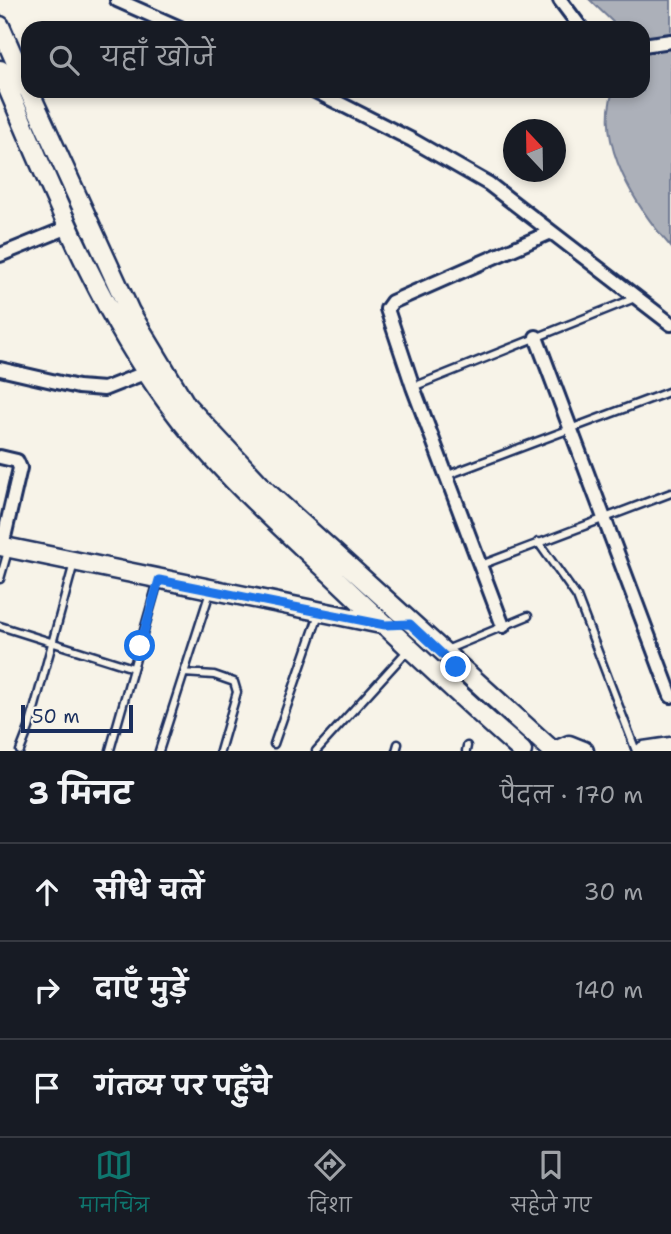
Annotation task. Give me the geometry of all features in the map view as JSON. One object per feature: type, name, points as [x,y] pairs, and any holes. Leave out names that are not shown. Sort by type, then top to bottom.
[{"type":"main road","points":[[0,26],[21,74]]},
{"type":"main road","points":[[0,70],[69,227],[127,341],[206,454],[410,649],[522,751]]},
{"type":"main road","points":[[32,98],[130,312],[186,405],[267,492],[441,652],[554,751],[569,745],[584,751]]},
{"type":"main road","points":[[4,547],[385,625],[410,624]]},
{"type":"main road","points":[[644,751],[671,747]]},
{"type":"street","points":[[117,0],[164,21]]},
{"type":"street","points":[[560,0],[576,21]]},
{"type":"street","points":[[650,44],[671,41]]},
{"type":"street","points":[[329,98],[412,140],[489,184],[671,324]]},
{"type":"street","points":[[0,254],[69,227]]},
{"type":"street","points":[[503,626],[413,387],[388,314],[389,304],[551,232]]},
{"type":"street","points":[[536,337],[671,696]]},
{"type":"street","points":[[0,369],[78,387],[104,389],[147,372]]},
{"type":"street","points":[[0,457],[15,460],[20,466],[4,547]]},
{"type":"lane","points":[[413,387],[637,298]]},
{"type":"lane","points":[[448,475],[671,391]]},
{"type":"lane","points":[[481,565],[671,493]]},
{"type":"lane","points":[[538,542],[577,597],[636,751]]},
{"type":"lane","points":[[0,579],[4,547]]},
{"type":"lane","points":[[20,751],[74,562]]},
{"type":"lane","points":[[110,750],[159,580]]},
{"type":"lane","points":[[159,751],[211,590]]},
{"type":"lane","points":[[274,744],[320,612]]},
{"type":"lane","points":[[441,652],[528,616]]},
{"type":"lane","points":[[0,626],[133,668]]},
{"type":"lane","points":[[316,751],[410,649]]},
{"type":"lane","points":[[184,673],[214,675],[234,682],[237,692],[220,751]]},
{"type":"shaded area","points":[[590,0],[671,0],[671,247],[645,214],[622,174],[610,132],[612,98],[650,98],[650,21],[612,21]]},
{"type":"route","points":[[140,646],[159,580],[385,625],[410,624],[456,667]]}]
